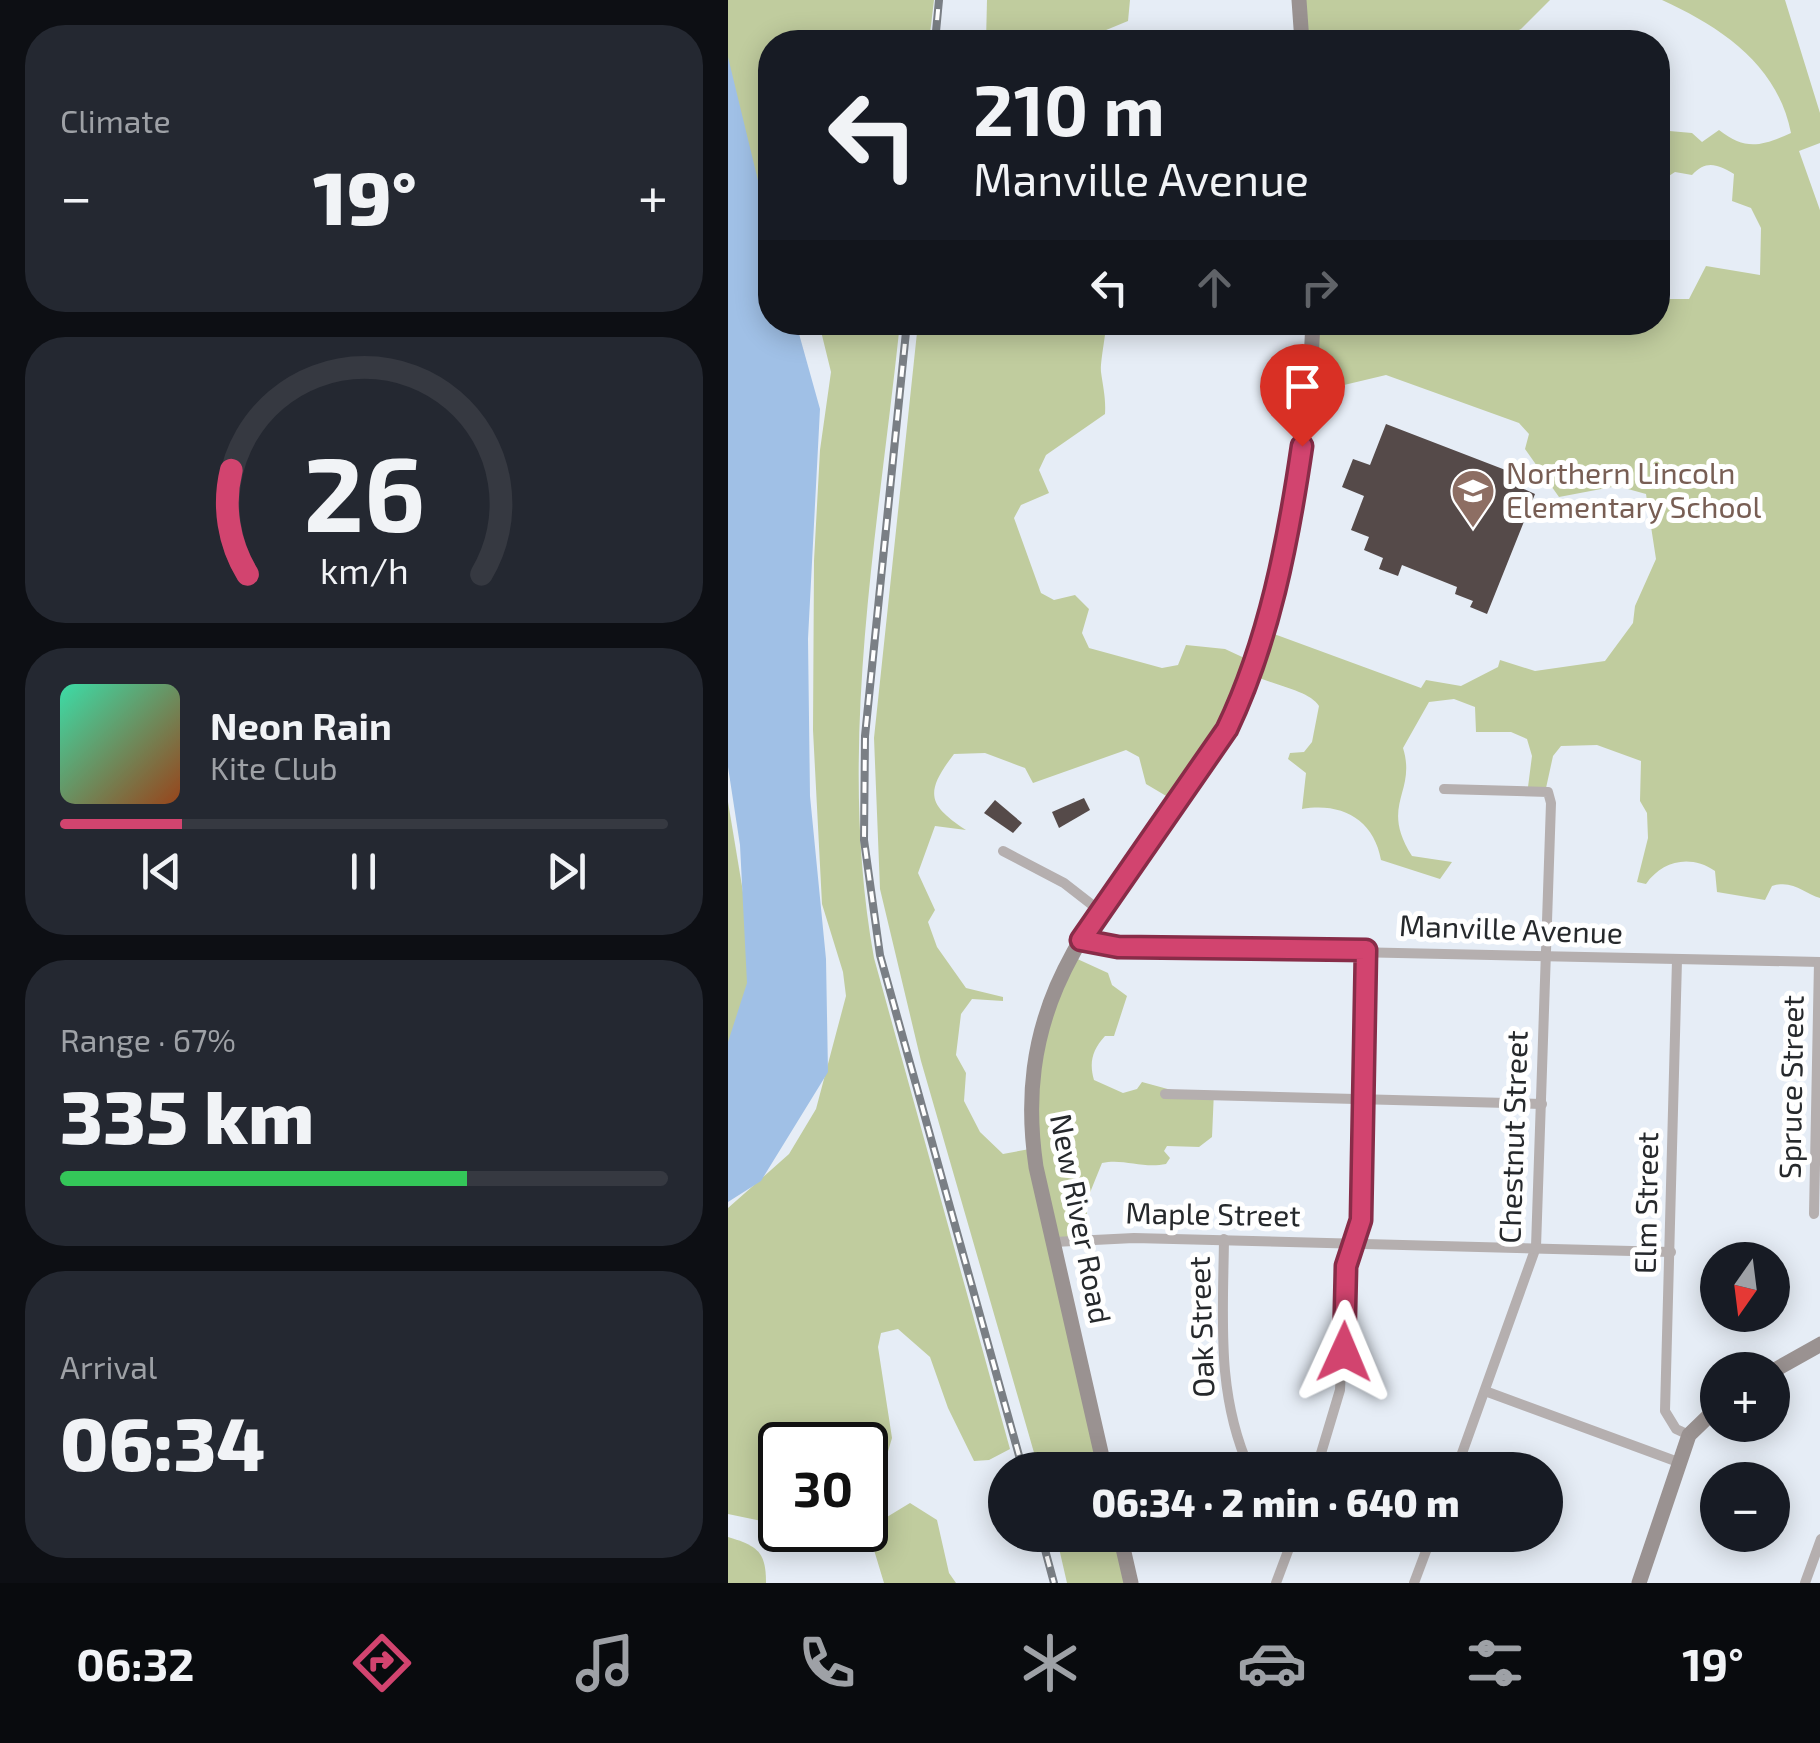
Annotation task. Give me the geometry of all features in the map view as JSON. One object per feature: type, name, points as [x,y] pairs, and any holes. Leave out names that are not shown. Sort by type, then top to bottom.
[{"type":"street","points":[[1299,0],[1301,30]]},
{"type":"street","name":"New River Road","points":[[1101,1452],[1028,1117],[1031,1070],[1039,1029],[1081,940],[1227,729],[1248,682],[1295,493],[1312,335]]},
{"type":"street","name":"Chestnut Street","points":[[1444,789],[1548,792],[1536,1247],[1462,1452]]},
{"type":"street","points":[[1002,852],[1064,883],[1100,910]]},
{"type":"street","name":"Manville Avenue","points":[[1081,940],[1118,947],[1820,962]]},
{"type":"street","points":[[1321,1452],[1342,1372],[1346,1266],[1361,1220],[1366,950]]},
{"type":"street","name":"Elm Street","points":[[1677,960],[1665,1410],[1676,1429],[1689,1434]]},
{"type":"street","name":"Spruce Street","points":[[1814,1214],[1820,962]]},
{"type":"street","points":[[1165,1094],[1542,1104]]},
{"type":"street","name":"Maple Street","points":[[1054,1242],[1074,1238],[1224,1239],[1671,1252]]},
{"type":"street","name":"Oak Street","points":[[1224,1239],[1223,1381],[1242,1452]]},
{"type":"street","points":[[1790,1361],[1820,1344]]},
{"type":"street","points":[[1484,1391],[1678,1462]]},
{"type":"street","points":[[1642,1582],[1678,1462],[1689,1434],[1700,1424]]},
{"type":"street","points":[[1805,1583],[1820,1538]]},
{"type":"street","points":[[1124,1552],[1131,1583]]},
{"type":"street","points":[[1276,1583],[1288,1552]]},
{"type":"street","points":[[1414,1583],[1426,1552]]},
{"type":"green space","points":[[728,0],[934,0],[930,30],[758,30],[758,196],[728,125]]},
{"type":"green space","points":[[987,0],[1130,0],[1128,21],[1106,30],[986,30]]},
{"type":"green space","points":[[1298,0],[1550,0],[1519,30],[1301,30]]},
{"type":"green space","points":[[1662,0],[1785,0],[1820,113],[1820,143],[1799,151],[1821,213],[1820,898],[1786,884],[1772,886],[1765,900],[1717,892],[1715,871],[1686,862],[1668,865],[1646,884],[1637,882],[1648,838],[1647,813],[1640,801],[1641,761],[1597,745],[1561,746],[1553,756],[1546,788],[1528,787],[1532,756],[1527,739],[1511,732],[1476,732],[1475,707],[1454,699],[1429,702],[1403,748],[1406,777],[1398,811],[1403,838],[1412,856],[1452,862],[1440,879],[1381,860],[1371,834],[1354,817],[1330,808],[1302,809],[1306,773],[1288,759],[1290,753],[1304,752],[1312,742],[1319,706],[1298,692],[1251,674],[1226,727],[1173,800],[1146,784],[1139,757],[1126,750],[1033,783],[1025,768],[985,753],[954,754],[938,779],[935,797],[944,813],[966,830],[935,826],[918,873],[935,910],[928,922],[937,947],[966,988],[1003,997],[1003,1001],[972,999],[961,1014],[956,1055],[966,1073],[964,1101],[980,1132],[1003,1154],[1035,1148],[1033,1069],[1073,957],[1108,973],[1112,985],[1127,996],[1114,1036],[1105,1036],[1094,1052],[1094,1080],[1123,1093],[1137,1089],[1142,1082],[1175,1091],[1214,1091],[1212,1137],[1199,1147],[1167,1146],[1164,1151],[1170,1158],[1166,1164],[1102,1163],[1087,1200],[1087,1233],[1058,1239],[1102,1452],[1034,1452],[921,1061],[880,889],[874,738],[917,335],[1105,335],[1101,368],[1105,414],[1046,455],[1039,470],[1049,493],[1021,505],[1014,518],[1041,593],[1054,600],[1075,595],[1089,609],[1082,633],[1089,648],[1162,668],[1178,665],[1186,645],[1225,649],[1253,662],[1266,631],[1421,688],[1426,680],[1461,686],[1498,667],[1500,660],[1535,671],[1605,661],[1633,623],[1635,606],[1656,559],[1646,494],[1617,486],[1559,497],[1525,449],[1529,434],[1519,423],[1386,375],[1344,385],[1334,398],[1310,396],[1313,335],[1670,335],[1670,299],[1689,299],[1706,266],[1760,275],[1761,228],[1751,208],[1732,201],[1734,174],[1707,165],[1692,175],[1675,172],[1670,175],[1670,131],[1692,133],[1702,142],[1719,130],[1746,144],[1791,133],[1774,87],[1744,51]]},
{"type":"green space","points":[[822,335],[899,335],[864,640],[859,800],[863,879],[874,958],[1010,1449],[988,1452],[988,1460],[974,1461],[948,1408],[930,1357],[898,1329],[881,1333],[878,1347],[892,1438],[888,1452],[888,1422],[758,1422],[758,1520],[728,1514],[728,1208],[789,1154],[816,1109],[846,996],[843,972],[822,904],[813,730],[814,561],[820,450],[831,372]]},
{"type":"green space","points":[[728,802],[759,988],[728,1099]]},
{"type":"green space","points":[[910,1503],[937,1520],[949,1573],[956,1583],[884,1583],[875,1552],[888,1552],[888,1516]]},
{"type":"green space","points":[[728,1537],[758,1552],[766,1583],[728,1583]]},
{"type":"green space","points":[[1060,1552],[1125,1552],[1133,1583],[1067,1583]]},
{"type":"water","points":[[728,57],[758,181],[758,335],[799,335],[820,409],[808,639],[810,796],[826,959],[828,1072],[761,1181],[728,1202],[728,1042],[747,983],[740,845],[728,767]]},
{"type":"building","points":[[1386,424],[1521,476],[1517,486],[1535,494],[1487,614],[1470,607],[1473,601],[1455,594],[1457,587],[1402,565],[1398,576],[1379,569],[1383,558],[1364,550],[1369,537],[1351,530],[1364,496],[1342,487],[1353,459],[1370,465]]},
{"type":"building","points":[[1084,798],[1090,810],[1059,828],[1052,812]]},
{"type":"building","points":[[995,800],[1022,823],[1013,833],[984,813]]},
{"type":"railway","points":[[936,30],[939,0]]},
{"type":"railway","points":[[906,335],[865,736],[864,840],[880,955],[1018,1452]]},
{"type":"railway","points":[[1046,1552],[1054,1583]]},
{"type":"place","name":"Northern Lincoln Elementary School","points":[[1473,529]]},
{"type":"route","points":[[1302,446],[1282,556],[1239,704],[1227,729],[1081,940],[1118,947],[1366,950],[1361,1220],[1360,1233],[1346,1266],[1344,1352]]}]
